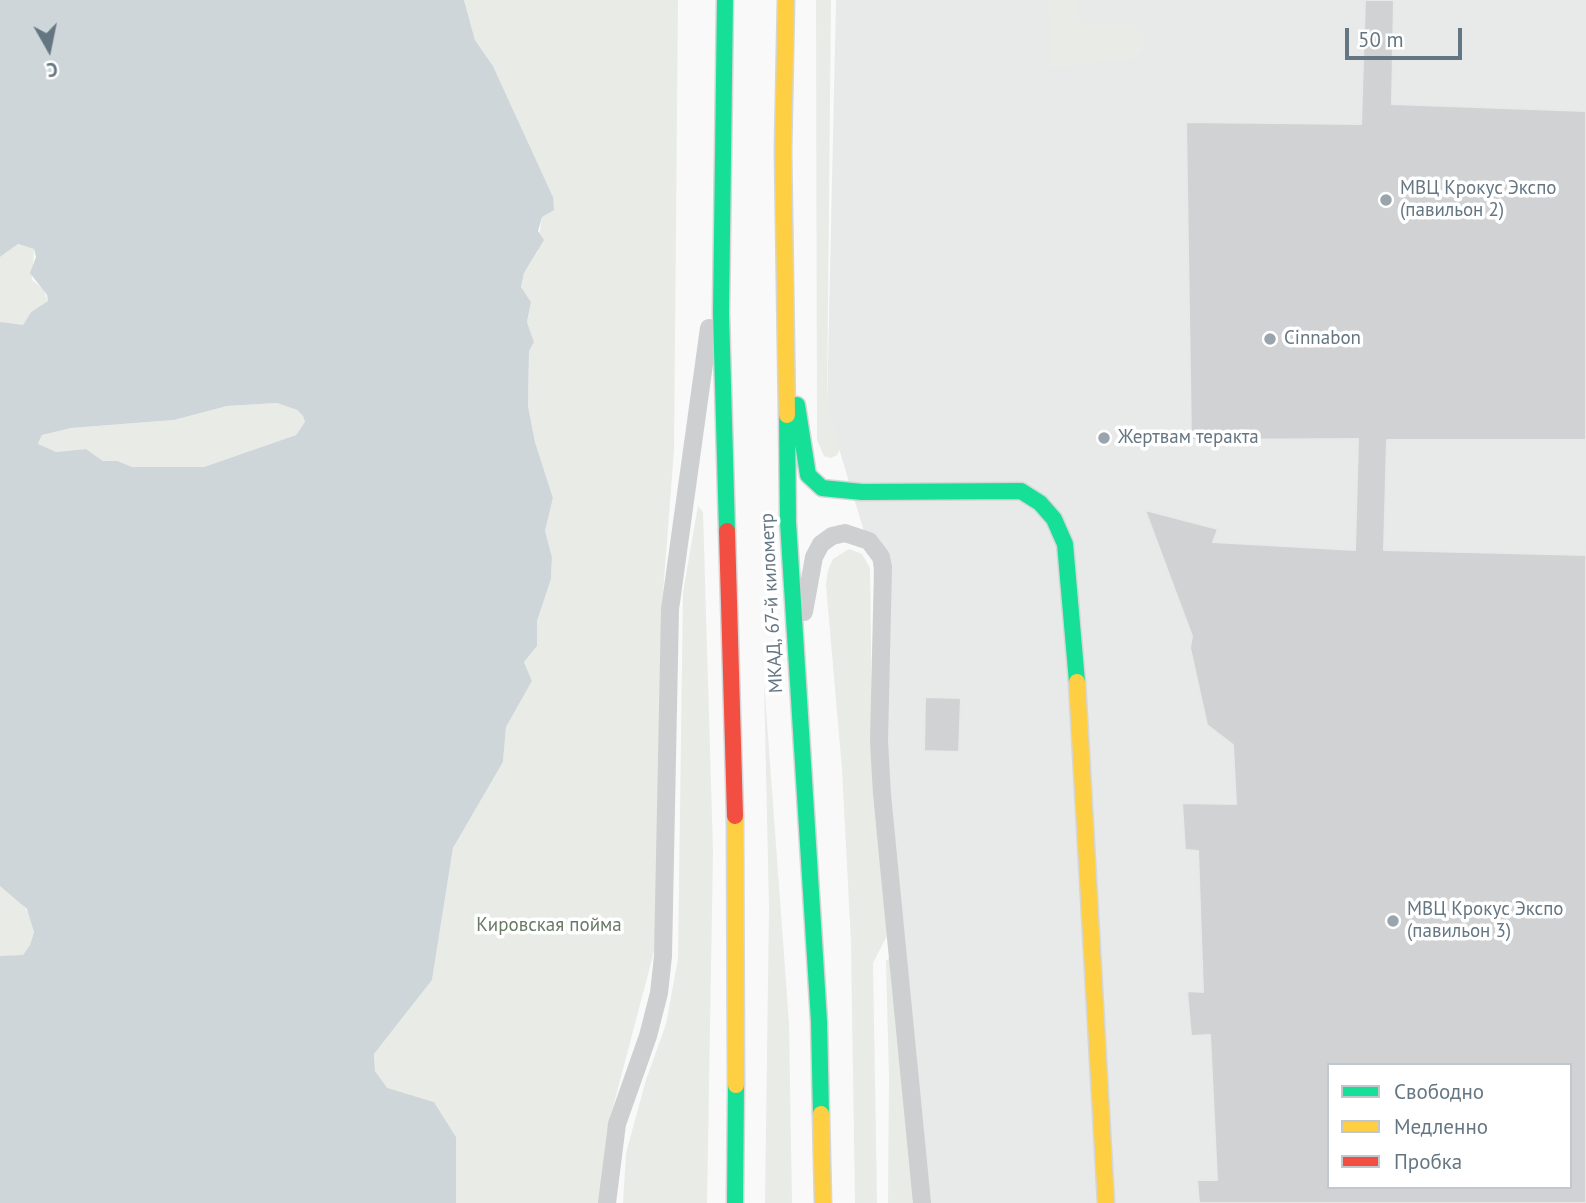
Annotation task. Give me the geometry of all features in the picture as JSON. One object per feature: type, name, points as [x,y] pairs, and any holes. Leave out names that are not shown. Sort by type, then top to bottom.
[{"type":"main road","points":[[725,0],[723,428],[738,912],[736,1203]]},
{"type":"main road","name":"МКАД, 67-й километр","points":[[786,0],[785,372],[788,522],[819,1021],[823,1203]]},
{"type":"main road","points":[[785,372],[800,414],[805,464],[814,483],[833,491],[1021,491],[1040,503],[1054,519],[1065,544],[1072,599],[1080,763],[1088,848],[1106,1203]]},
{"type":"street","points":[[607,1203],[617,1124],[648,1036],[659,993],[663,956],[670,609],[676,544],[709,334],[723,175]]},
{"type":"street","points":[[797,656],[816,551],[832,536],[845,533],[869,541],[881,557],[883,567],[879,741],[882,795],[922,1203]]},
{"type":"shaded area","points":[[0,0],[464,0],[475,40],[493,66],[553,197],[554,210],[542,217],[538,231],[544,240],[524,273],[521,287],[531,302],[527,322],[534,342],[529,351],[528,406],[535,442],[553,498],[545,531],[552,557],[551,579],[537,621],[537,646],[524,662],[532,681],[506,727],[503,762],[453,848],[432,980],[374,1054],[375,1071],[387,1088],[434,1102],[456,1137],[456,1203],[0,1203],[0,956],[23,955],[34,932],[27,909],[0,886],[0,322],[23,325],[31,312],[48,301],[47,295],[30,273],[36,257],[34,249],[18,244],[0,257]],"holes":[[[277,403],[297,410],[305,422],[296,435],[204,467],[132,467],[117,461],[103,461],[86,449],[56,452],[38,444],[42,435],[71,428],[174,420],[227,406]]]},
{"type":"shaded area","points":[[836,0],[1586,0],[1586,1203],[907,1203],[873,561],[827,409]]},
{"type":"green space","name":"Кировская пойма","points":[[464,0],[678,0],[674,450],[662,606],[657,940],[607,1130],[599,1203],[456,1203],[456,1137],[434,1102],[387,1089],[375,1071],[374,1054],[432,980],[453,848],[503,762],[506,727],[532,681],[524,662],[537,646],[537,621],[551,579],[552,557],[545,531],[553,498],[535,442],[528,406],[529,351],[534,342],[527,322],[531,302],[521,287],[524,273],[537,252],[542,217],[553,197],[493,66],[475,40]]},
{"type":"green space","points":[[816,0],[831,0],[827,399],[840,448],[837,455],[831,458],[824,456],[817,440]]},
{"type":"green space","points":[[1045,0],[1074,0],[1079,22],[1135,25],[1144,35],[1143,49],[1134,58],[1050,68],[1050,19]]},
{"type":"green space","points":[[18,244],[34,249],[32,280],[43,289],[48,301],[31,312],[23,325],[12,325],[0,322],[0,257]]},
{"type":"green space","points":[[277,403],[297,410],[303,416],[305,422],[296,435],[204,467],[132,467],[103,461],[86,449],[56,452],[38,445],[42,435],[71,428],[174,420],[227,406]]},
{"type":"green space","points":[[698,506],[703,512],[713,851],[707,1203],[623,1203],[626,1153],[646,1080],[666,1024],[678,959],[683,592]]},
{"type":"green space","points":[[849,549],[862,554],[870,568],[873,799],[888,934],[873,963],[877,1203],[855,1203],[851,942],[842,769],[826,585],[833,559]]},
{"type":"green space","points":[[764,681],[789,1023],[792,1203],[765,1203],[769,907]]},
{"type":"green space","points":[[0,886],[18,898],[32,918],[34,932],[23,955],[0,956]]},
{"type":"green space","points":[[890,957],[914,1203],[888,1203],[886,961]]},
{"type":"building","name":"МВЦ Крокус Экспо (павильон 3)","points":[[1365,0],[1394,0],[1392,104],[1586,111],[1586,440],[1387,440],[1384,550],[1586,555],[1586,1203],[1199,1203],[1197,1180],[1217,1180],[1210,1035],[1191,1036],[1187,991],[1203,992],[1198,851],[1185,850],[1182,803],[1236,804],[1233,745],[1207,725],[1190,648],[1192,636],[1145,510],[1218,529],[1213,542],[1355,550],[1358,439],[1191,440],[1186,122],[1361,124]]},
{"type":"building","points":[[925,697],[961,698],[959,752],[924,751]]},
{"type":"traffic: fast","points":[[725,0],[721,313],[727,531]]},
{"type":"traffic: fast","points":[[797,405],[808,475],[822,488],[862,492],[1021,491],[1040,503],[1054,519],[1065,544],[1077,682]]},
{"type":"traffic: fast","points":[[787,415],[788,522],[819,1021],[821,1114]]},
{"type":"traffic: fast","points":[[735,1203],[736,1085]]},
{"type":"traffic: slow","points":[[786,0],[783,151],[787,415]]},
{"type":"traffic: slow","points":[[1077,682],[1106,1203]]},
{"type":"traffic: slow","points":[[735,816],[736,1085]]},
{"type":"traffic: slow","points":[[821,1114],[823,1203]]},
{"type":"traffic: jam","points":[[727,531],[735,816]]},
{"type":"place","name":"МВЦ Крокус Экспо (павильон 2)","points":[[1386,200]]},
{"type":"place","name":"Cinnabon","points":[[1270,339]]},
{"type":"place","name":"Жертвам теракта","points":[[1104,438]]},
{"type":"place","name":"МВЦ Крокус Экспо (павильон 3)","points":[[1393,921]]}]
